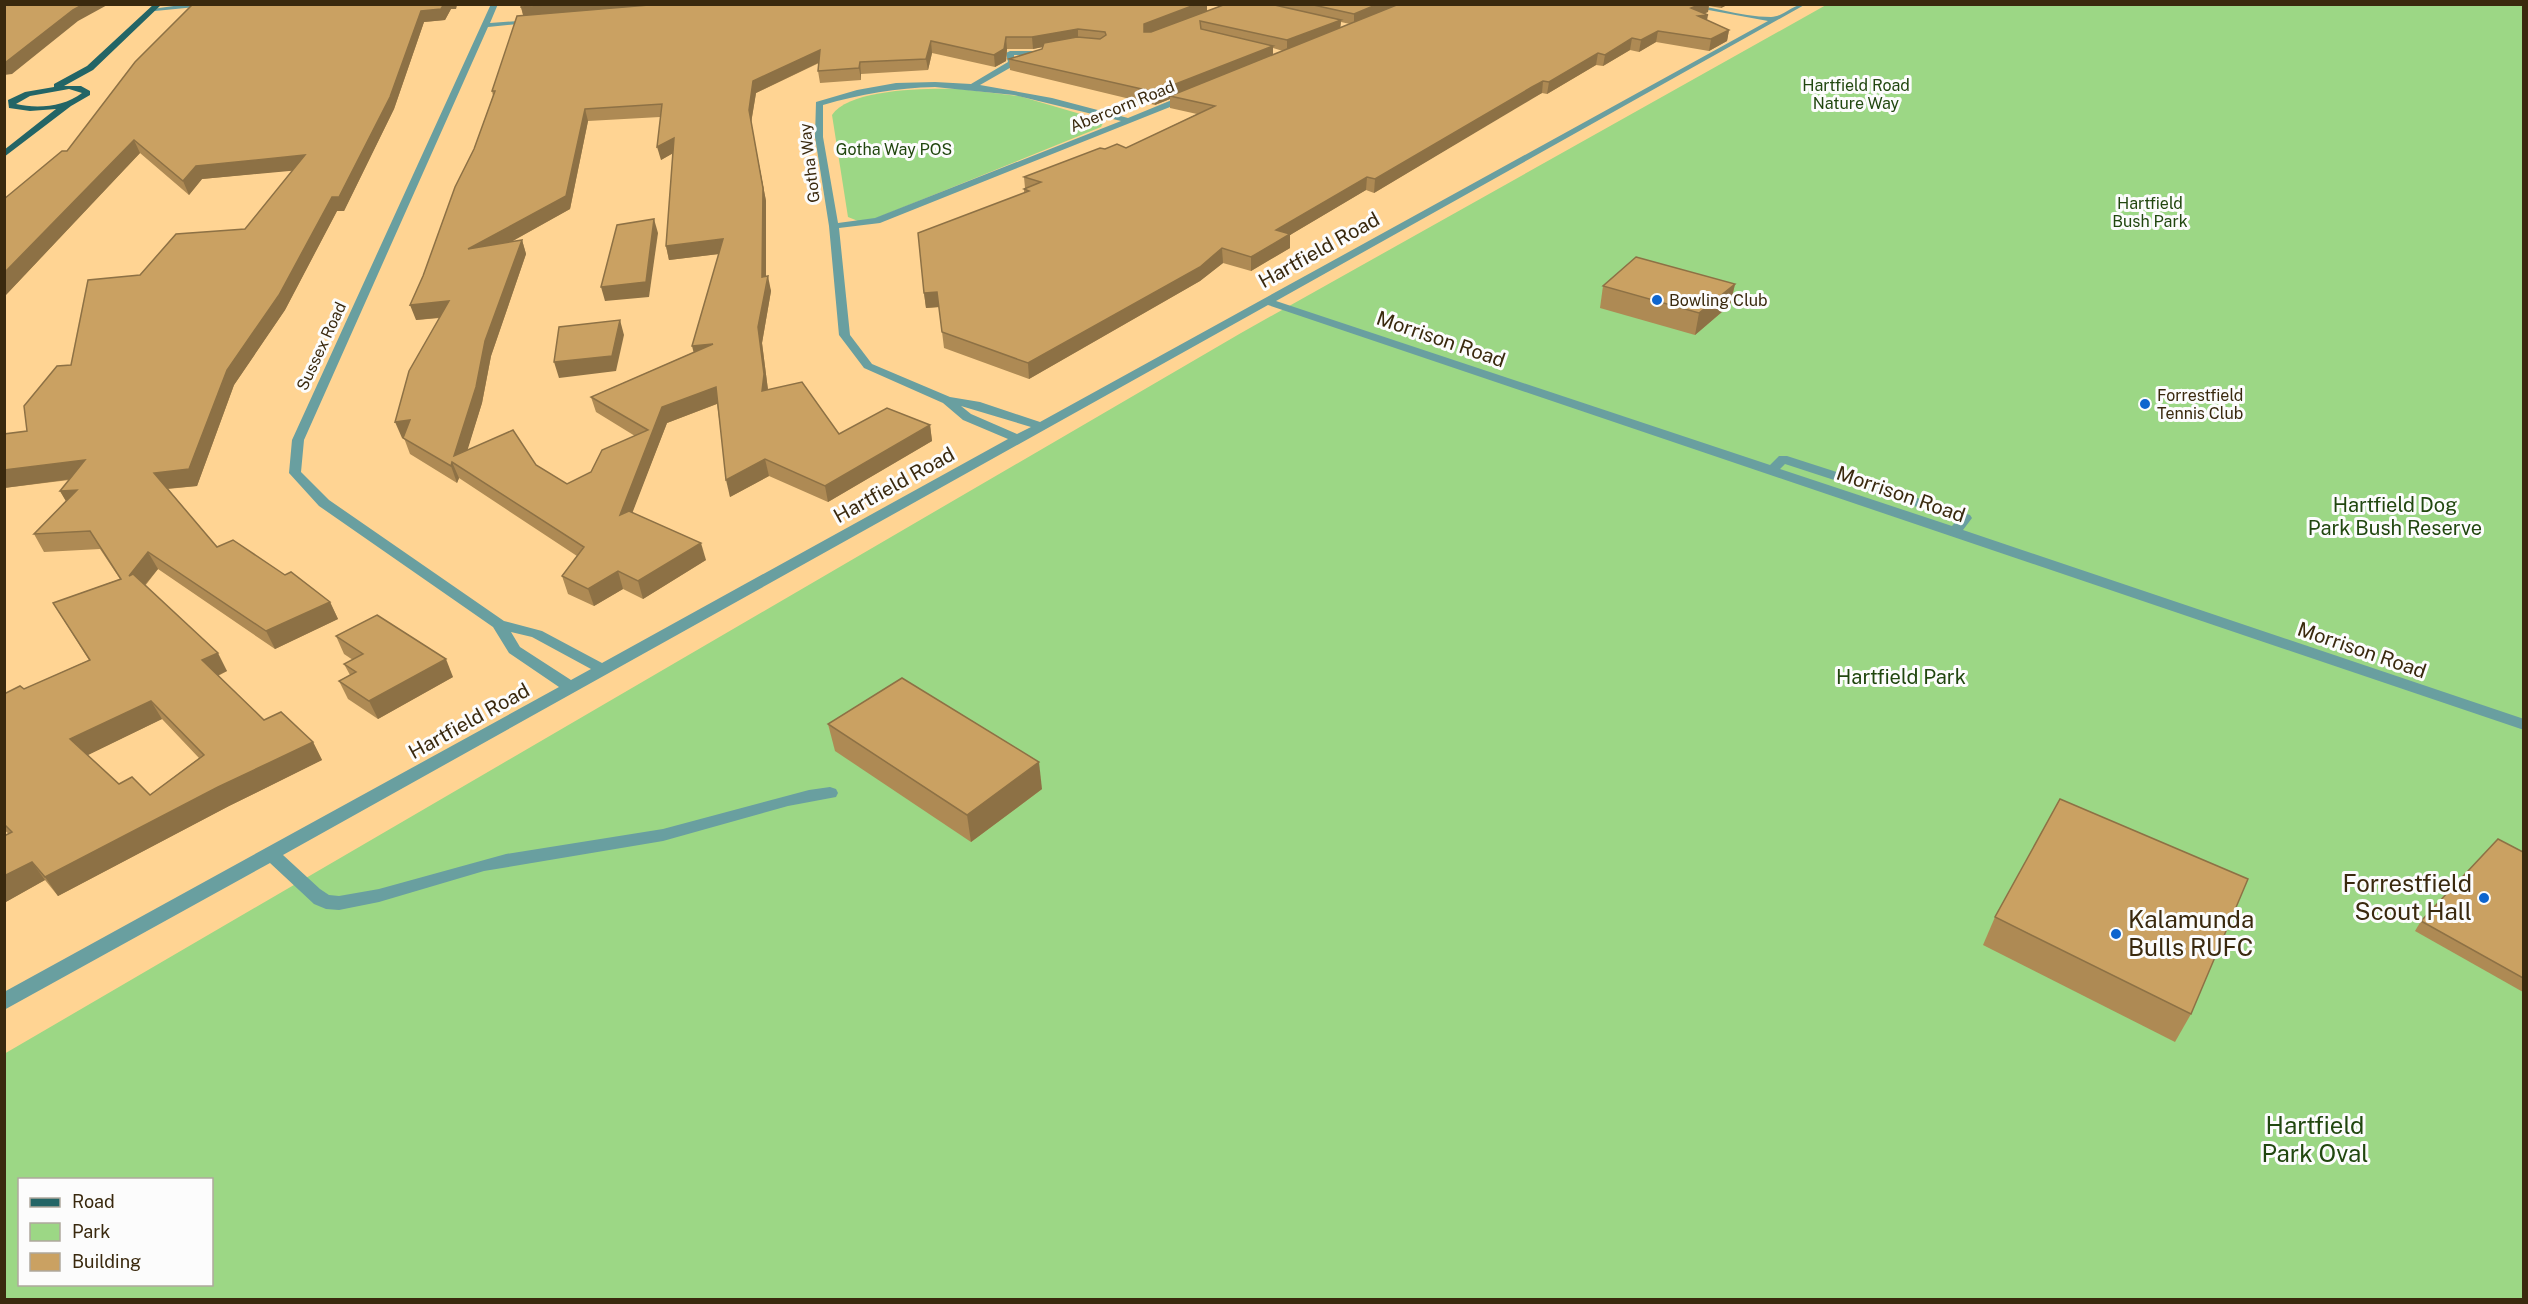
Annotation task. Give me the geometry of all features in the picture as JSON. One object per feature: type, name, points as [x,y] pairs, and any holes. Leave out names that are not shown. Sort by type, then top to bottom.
[{"type":"main road","points":[[4,98],[52,88],[90,68],[158,10],[169,6]]},
{"type":"main road","points":[[81,88],[97,74]]},
{"type":"main road","points":[[4,108],[27,114],[69,103],[84,96],[86,90],[52,88]]},
{"type":"main road","points":[[27,114],[12,106],[12,102],[28,94]]},
{"type":"main road","points":[[4,155],[69,103]]},
{"type":"main road","points":[[27,114],[27,135]]},
{"type":"street","points":[[169,6],[223,4]]},
{"type":"street","name":"Sussex Road","points":[[495,4],[488,25],[298,440],[295,473],[324,503],[499,624],[537,634],[602,669]]},
{"type":"street","points":[[1678,4],[1773,21]]},
{"type":"street","name":"Hartfield Road","points":[[4,1002],[1803,4]]},
{"type":"street","points":[[488,25],[546,21]]},
{"type":"street","points":[[974,86],[1012,63],[1010,53],[1048,50]]},
{"type":"street","name":"Gotha Way","points":[[1040,426],[976,405],[947,400],[868,366],[845,335],[834,226],[819,137],[819,104],[840,96],[887,88],[988,86],[1054,100],[1128,120]]},
{"type":"street","name":"Abercorn Road","points":[[834,226],[877,221],[1193,94]]},
{"type":"street","name":"Morrison Road","points":[[1266,301],[1955,532],[2523,726]]},
{"type":"street","name":"Gotha Way","points":[[947,400],[967,417],[1018,439]]},
{"type":"street","name":"Sussex Road","points":[[499,624],[514,650],[570,687]]},
{"type":"street","points":[[271,854],[323,902],[337,903],[378,896],[503,860],[626,843],[698,828],[807,795],[830,793]]},
{"type":"green space","name":"Hartfield Park","points":[[1826,5],[2523,5],[2523,1299],[5,1299],[4,1054],[1241,333]]},
{"type":"green space","name":"Gotha Way POS","points":[[960,89],[1019,96],[1094,118],[1103,123],[1101,127],[874,219],[858,221],[848,217],[832,115],[841,106],[855,99],[872,95],[911,90]]},
{"type":"building","points":[[4,4],[84,4],[4,63]]},
{"type":"building","points":[[193,4],[444,4],[441,9],[421,11],[390,97],[339,197],[332,197],[279,295],[227,370],[189,469],[154,473],[217,547],[233,540],[285,575],[291,572],[330,602],[266,631],[148,552],[129,576],[133,574],[218,653],[202,660],[264,720],[281,712],[313,742],[218,787],[45,877],[32,862],[4,876],[4,836],[12,832],[4,824],[4,694],[20,686],[24,689],[90,660],[53,603],[121,579],[90,531],[34,534],[77,490],[60,491],[85,460],[4,470],[4,434],[27,431],[24,406],[57,366],[71,365],[88,280],[140,275],[176,234],[245,229],[305,155],[196,166],[183,181],[134,140],[4,273],[4,199],[62,151],[67,151],[135,62]],"holes":[[[151,701],[204,755],[150,795],[132,777],[119,784],[70,739]]]},
{"type":"building","points":[[522,4],[558,4],[521,7]]},
{"type":"building","points":[[661,4],[1197,4],[1144,24],[1144,32],[1151,32],[1226,4],[1270,4],[1341,20],[1287,40],[1200,21],[1201,29],[1273,46],[1155,92],[1009,59],[1042,49],[1044,43],[1077,37],[1100,39],[1106,35],[1105,32],[1078,29],[1032,37],[1006,37],[1004,49],[994,55],[931,41],[926,59],[860,62],[859,68],[818,71],[820,50],[753,81],[749,110],[763,188],[762,277],[768,276],[758,327],[764,374],[762,391],[802,382],[839,434],[887,408],[930,425],[825,486],[765,459],[726,480],[716,387],[662,407],[620,515],[629,511],[701,543],[638,581],[618,571],[588,589],[562,576],[584,547],[452,462],[451,466],[403,438],[410,420],[395,422],[409,371],[449,301],[410,305],[423,276],[455,187],[474,149],[495,91],[492,91],[517,16]],"holes":[[[662,104],[657,147],[674,138],[666,246],[723,239],[692,346],[713,344],[591,397],[648,430],[602,450],[591,472],[567,484],[536,465],[513,430],[454,456],[476,387],[485,341],[522,240],[468,249],[566,196],[585,109]]]},
{"type":"building","points":[[1309,4],[1378,4],[1354,14]]},
{"type":"building","points":[[1399,4],[1701,4],[1691,8],[1708,15],[1698,16],[1729,30],[1711,39],[1658,31],[1641,40],[1632,38],[1605,55],[1598,53],[1549,82],[1543,81],[1532,87],[1375,179],[1367,177],[1276,230],[1290,234],[1251,257],[1222,248],[1200,267],[1028,363],[942,332],[937,292],[924,293],[918,233],[1029,191],[1024,189],[1041,182],[1024,177],[1100,148],[1105,149],[1117,144],[1126,148],[1215,106],[1170,96]]},
{"type":"building","points":[[654,219],[646,282],[601,287],[617,225]]},
{"type":"building","points":[[1636,257],[1735,284],[1699,313],[1603,286]]},
{"type":"building","points":[[620,320],[612,356],[554,362],[559,327]]},
{"type":"building","points":[[377,615],[446,659],[369,701],[339,681],[356,672],[344,664],[363,654],[336,636]]},
{"type":"building","points":[[902,678],[1039,762],[967,815],[828,724]]},
{"type":"building","points":[[2060,799],[2248,879],[2191,1014],[1995,917]]},
{"type":"building","name":"Forrestfield Scout Hall","points":[[2498,839],[2523,852],[2523,978],[2421,921]]},
{"type":"place","name":"Bowling Club","points":[[1657,300]]},
{"type":"place","name":"Forrestfield Tennis Club","points":[[2145,404]]},
{"type":"place","name":"Forrestfield Scout Hall","points":[[2484,898]]},
{"type":"place","name":"Kalamunda Bulls RUFC","points":[[2116,934]]},
{"type":"park label","name":"Hartfield Road Nature Way","points":[[1856,94]]},
{"type":"park label","name":"Hartfield Bush Park","points":[[2150,212]]},
{"type":"park label","name":"Hartfield Dog Park Bush Reserve","points":[[2395,516]]},
{"type":"park label","name":"Hartfield Park Oval","points":[[2315,1140]]}]
